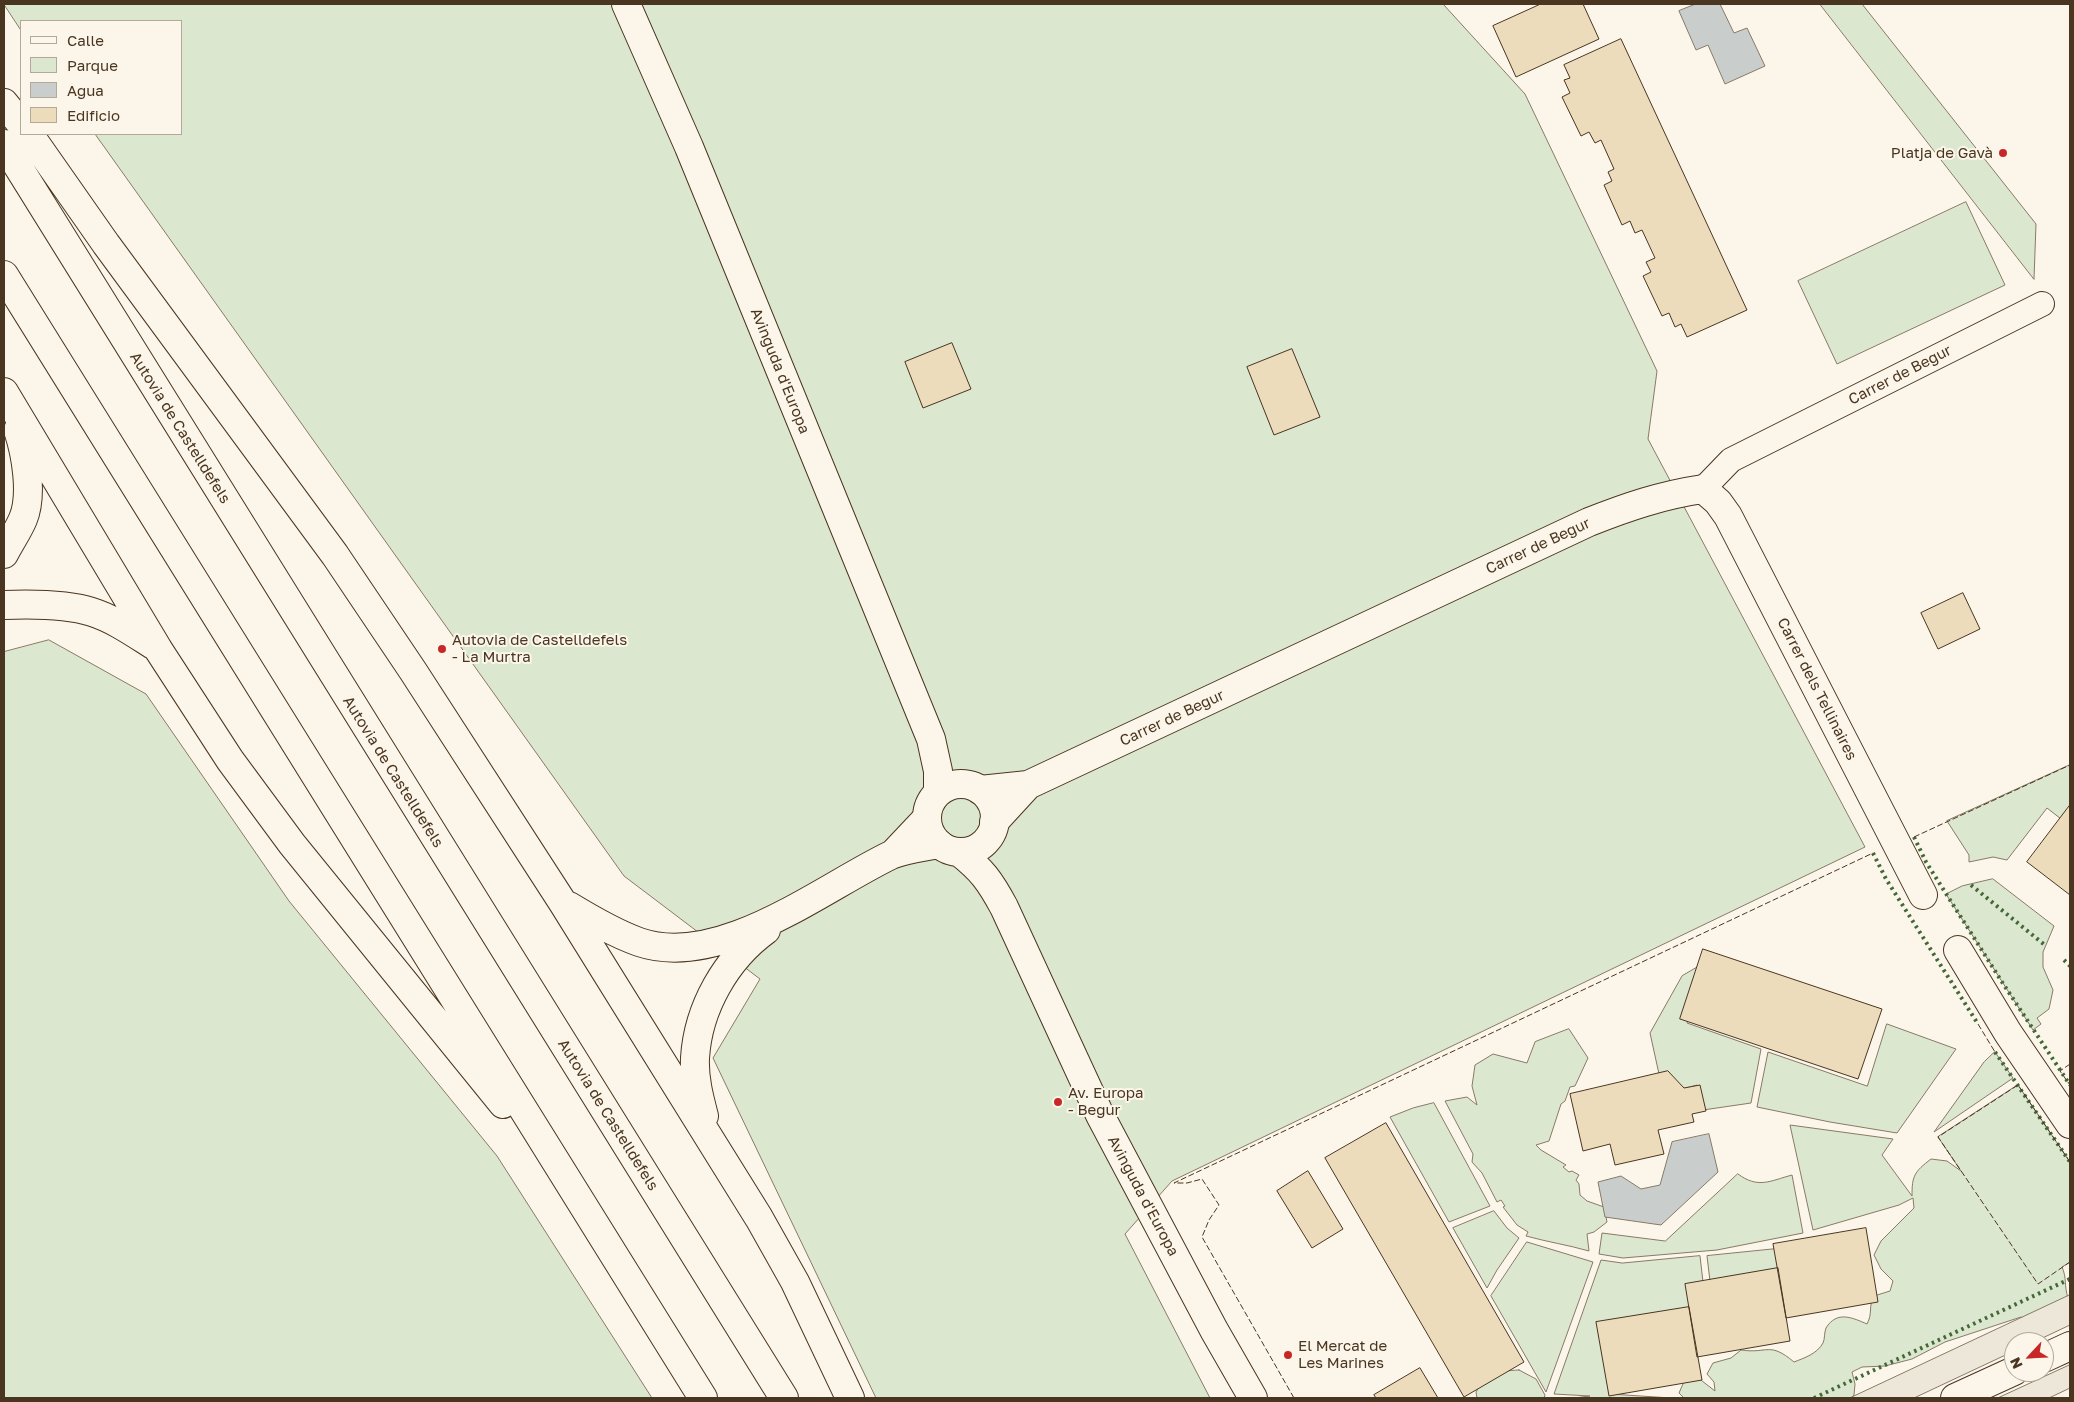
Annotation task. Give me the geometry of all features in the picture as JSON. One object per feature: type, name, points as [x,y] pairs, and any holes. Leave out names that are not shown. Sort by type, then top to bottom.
[{"type":"main road","name":"Avinguda d'Europa","points":[[626,4],[689,147],[931,739],[960,788]]},
{"type":"main road","points":[[4,103],[20,123]]},
{"type":"main road","points":[[30,135],[106,244],[335,556],[413,671],[563,903],[724,1158],[795,1282],[850,1398]]},
{"type":"main road","name":"Autovia de Castelldefels","points":[[4,144],[784,1398]]},
{"type":"main road","points":[[4,275],[703,1398]]},
{"type":"main road","points":[[5,394],[158,649],[230,760],[292,844],[580,1200]]},
{"type":"main road","points":[[4,554],[24,518],[27,500],[27,471],[22,441],[5,394]]},
{"type":"main road","name":"Carrer de Begur","points":[[960,788],[1028,785],[1588,522],[1637,503],[1673,493],[1703,489]]},
{"type":"main road","name":"Carrer dels Tellinaires","points":[[1703,489],[1718,502],[1728,516],[1923,896]]},
{"type":"main road","points":[[4,605],[40,604],[91,612],[133,632],[158,649]]},
{"type":"main road","name":"Carrer de Begur","points":[[992,828],[1028,785]]},
{"type":"main road","points":[[724,1158],[707,1124],[698,1093],[695,1058],[706,1011],[716,987],[730,964],[756,937],[791,912],[893,854],[927,818],[932,800],[960,788],[992,804],[992,828],[984,842],[976,848],[949,848],[893,854]]},
{"type":"main road","points":[[927,818],[931,835],[949,848]]},
{"type":"main road","name":"Avinguda d'Europa","points":[[992,828],[991,851],[1004,907]]},
{"type":"main road","name":"Avinguda d'Europa","points":[[949,848],[975,864],[988,878],[1004,907],[1100,1116],[1209,1321],[1253,1398]]},
{"type":"main road","points":[[563,903],[602,927],[641,943],[669,947],[721,941],[791,912]]},
{"type":"main road","points":[[1958,950],[2008,1033],[2070,1124]]},
{"type":"main road","points":[[2054,1353],[2070,1346]]},
{"type":"main road","points":[[1956,1398],[2004,1376]]},
{"type":"street","name":"Carrer de Begur","points":[[1703,489],[1731,460],[2042,304]]},
{"type":"green space","points":[[4,4],[1443,4],[1525,94],[1657,371],[1648,439],[1865,847],[1172,1181],[1125,1234],[1210,1398],[876,1398],[713,1058],[760,979],[624,876],[96,135],[182,135],[182,20],[20,20],[20,28]]},
{"type":"green space","points":[[1820,4],[1862,4],[2036,224],[2034,279]]},
{"type":"green space","points":[[1966,202],[2005,285],[1837,364],[1798,281]]},
{"type":"green space","points":[[49,640],[146,694],[289,901],[497,1156],[652,1398],[4,1398],[4,652]]},
{"type":"green space","points":[[2070,765],[2070,826],[2047,808],[2007,860],[1993,857],[1969,862],[1969,855],[1947,821]]},
{"type":"green space","points":[[1993,879],[2054,926],[2043,952],[2043,967],[2053,990],[2049,1009],[2037,1018],[2041,1024],[2033,1030],[1946,894],[1962,886]]},
{"type":"green space","points":[[1708,961],[1687,1023],[1761,1049],[1751,1103],[1703,1110],[1697,1085],[1668,1093],[1659,1074],[1650,1033],[1682,976]]},
{"type":"green space","points":[[1887,1024],[1956,1049],[1897,1133],[1757,1107],[1768,1052],[1867,1086]]},
{"type":"green space","points":[[1569,1029],[1588,1058],[1575,1086],[1570,1087],[1565,1101],[1561,1104],[1549,1141],[1536,1145],[1566,1165],[1563,1167],[1569,1172],[1572,1171],[1579,1175],[1576,1180],[1579,1184],[1580,1195],[1587,1201],[1604,1207],[1607,1222],[1594,1232],[1587,1234],[1589,1251],[1526,1236],[1528,1232],[1517,1225],[1503,1207],[1505,1206],[1501,1200],[1497,1202],[1482,1173],[1472,1162],[1473,1154],[1445,1101],[1467,1097],[1477,1105],[1472,1086],[1475,1065],[1493,1054],[1527,1063],[1535,1042]]},
{"type":"green space","points":[[1995,1052],[2013,1078],[1934,1132],[1984,1062]]},
{"type":"green space","points":[[2018,1085],[2070,1162],[2070,1262],[2062,1267],[2068,1298],[2029,1321],[2021,1317],[1945,1342],[1912,1359],[1885,1366],[1862,1367],[1852,1372],[1855,1384],[1854,1395],[1851,1398],[1684,1398],[1679,1393],[1686,1377],[1697,1377],[1715,1391],[1714,1382],[1707,1374],[1713,1363],[1731,1358],[1741,1350],[1773,1350],[1794,1362],[1806,1357],[1820,1347],[1830,1322],[1840,1317],[1845,1317],[1867,1324],[1874,1296],[1890,1291],[1893,1281],[1881,1269],[1874,1255],[1881,1241],[1914,1208],[1913,1198],[1899,1205],[1813,1230],[1790,1125],[1893,1139],[1882,1155],[1912,1196],[1915,1175],[1931,1159],[1947,1161],[1961,1171],[1938,1137]]},
{"type":"green space","points":[[1434,1103],[1490,1206],[1449,1222],[1390,1117],[1413,1108]]},
{"type":"green space","points":[[1738,1174],[1745,1179],[1758,1182],[1771,1181],[1792,1175],[1803,1233],[1717,1250],[1623,1258],[1599,1254],[1602,1233],[1665,1241]]},
{"type":"green space","points":[[1494,1211],[1507,1228],[1519,1238],[1487,1288],[1453,1228]]},
{"type":"green space","points":[[1527,1242],[1593,1262],[1546,1392],[1491,1296]]},
{"type":"green space","points":[[1776,1249],[1780,1270],[1710,1281],[1707,1256]]},
{"type":"green space","points":[[1700,1256],[1703,1282],[1691,1309],[1610,1394],[1671,1398],[1574,1398],[1590,1396],[1554,1394],[1601,1260],[1622,1263]]},
{"type":"green space","points":[[1519,1370],[1536,1379],[1545,1395],[1544,1398],[1477,1398],[1476,1392],[1489,1377],[1499,1372]]},
{"type":"shaded area","points":[[2070,1295],[2070,1325],[2054,1333],[2004,1332],[2004,1356],[1914,1398],[1850,1398]]},
{"type":"shaded area","points":[[2070,1365],[2070,1388],[2049,1398],[1998,1398],[2033,1382],[2054,1382],[2054,1372]]},
{"type":"water","points":[[1696,4],[1720,4],[1734,33],[1747,28],[1765,66],[1725,84],[1708,45],[1696,50],[1679,11]]},
{"type":"water","points":[[1709,1134],[1718,1172],[1661,1225],[1605,1217],[1598,1182],[1621,1176],[1641,1189],[1660,1185],[1672,1142]]},
{"type":"building","points":[[1541,4],[1583,4],[1599,39],[1516,77],[1493,26]]},
{"type":"building","points":[[1621,39],[1747,310],[1687,337],[1681,324],[1675,327],[1669,313],[1662,316],[1643,276],[1651,272],[1646,262],[1655,258],[1642,230],[1635,233],[1630,221],[1622,225],[1604,185],[1612,181],[1608,172],[1614,169],[1601,140],[1595,143],[1589,132],[1581,136],[1562,97],[1570,93],[1564,80],[1570,78],[1564,65]]},
{"type":"building","points":[[952,343],[971,389],[923,408],[905,362]]},
{"type":"building","points":[[1292,349],[1320,417],[1274,435],[1247,367]]},
{"type":"building","points":[[1963,593],[1980,629],[1938,649],[1921,613]]},
{"type":"building","points":[[2070,805],[2070,895],[2027,862]]},
{"type":"building","points":[[1703,949],[1882,1009],[1858,1079],[1680,1019]]},
{"type":"building","points":[[1668,1071],[1684,1088],[1700,1085],[1706,1111],[1692,1114],[1694,1122],[1658,1130],[1664,1154],[1615,1165],[1610,1144],[1583,1151],[1570,1094]]},
{"type":"building","points":[[1386,1123],[1524,1362],[1464,1397],[1325,1158]]},
{"type":"building","points":[[1308,1171],[1343,1229],[1312,1248],[1277,1191]]},
{"type":"building","points":[[1866,1228],[1878,1302],[1786,1318],[1773,1244]]},
{"type":"building","points":[[1778,1268],[1790,1341],[1697,1357],[1685,1284]]},
{"type":"building","points":[[1689,1307],[1702,1380],[1609,1396],[1596,1322]]},
{"type":"building","points":[[1420,1368],[1438,1398],[1376,1398],[1374,1395]]},
{"type":"hedge","points":[[1914,837],[1926,862],[2070,1085]]},
{"type":"hedge","points":[[1873,853],[1886,879],[1978,1024]]},
{"type":"hedge","points":[[1971,885],[2046,946]]},
{"type":"hedge","points":[[2064,960],[2070,966]]},
{"type":"hedge","points":[[1995,1052],[2070,1162]]},
{"type":"hedge","points":[[1814,1398],[2070,1279]]},
{"type":"fence","points":[[1914,837],[2070,765]]},
{"type":"fence","points":[[1294,1398],[1202,1237],[1209,1220],[1219,1205],[1202,1179],[1187,1183],[1174,1183],[1873,853]]},
{"type":"fence","points":[[1978,1024],[1995,1052]]},
{"type":"fence","points":[[2070,1064],[2060,1071],[2070,1085]]},
{"type":"fence","points":[[2070,1162],[2018,1085],[1938,1137],[2038,1284],[2070,1262]]},
{"type":"place","name":"Platja de Gavà","points":[[2003,153]]},
{"type":"place","name":"Autovia de Castelldefels - La Murtra","points":[[442,649]]},
{"type":"place","name":"Av. Europa - Begur","points":[[1058,1102]]},
{"type":"place","name":"El Mercat de Les Marines","points":[[1288,1355]]}]
